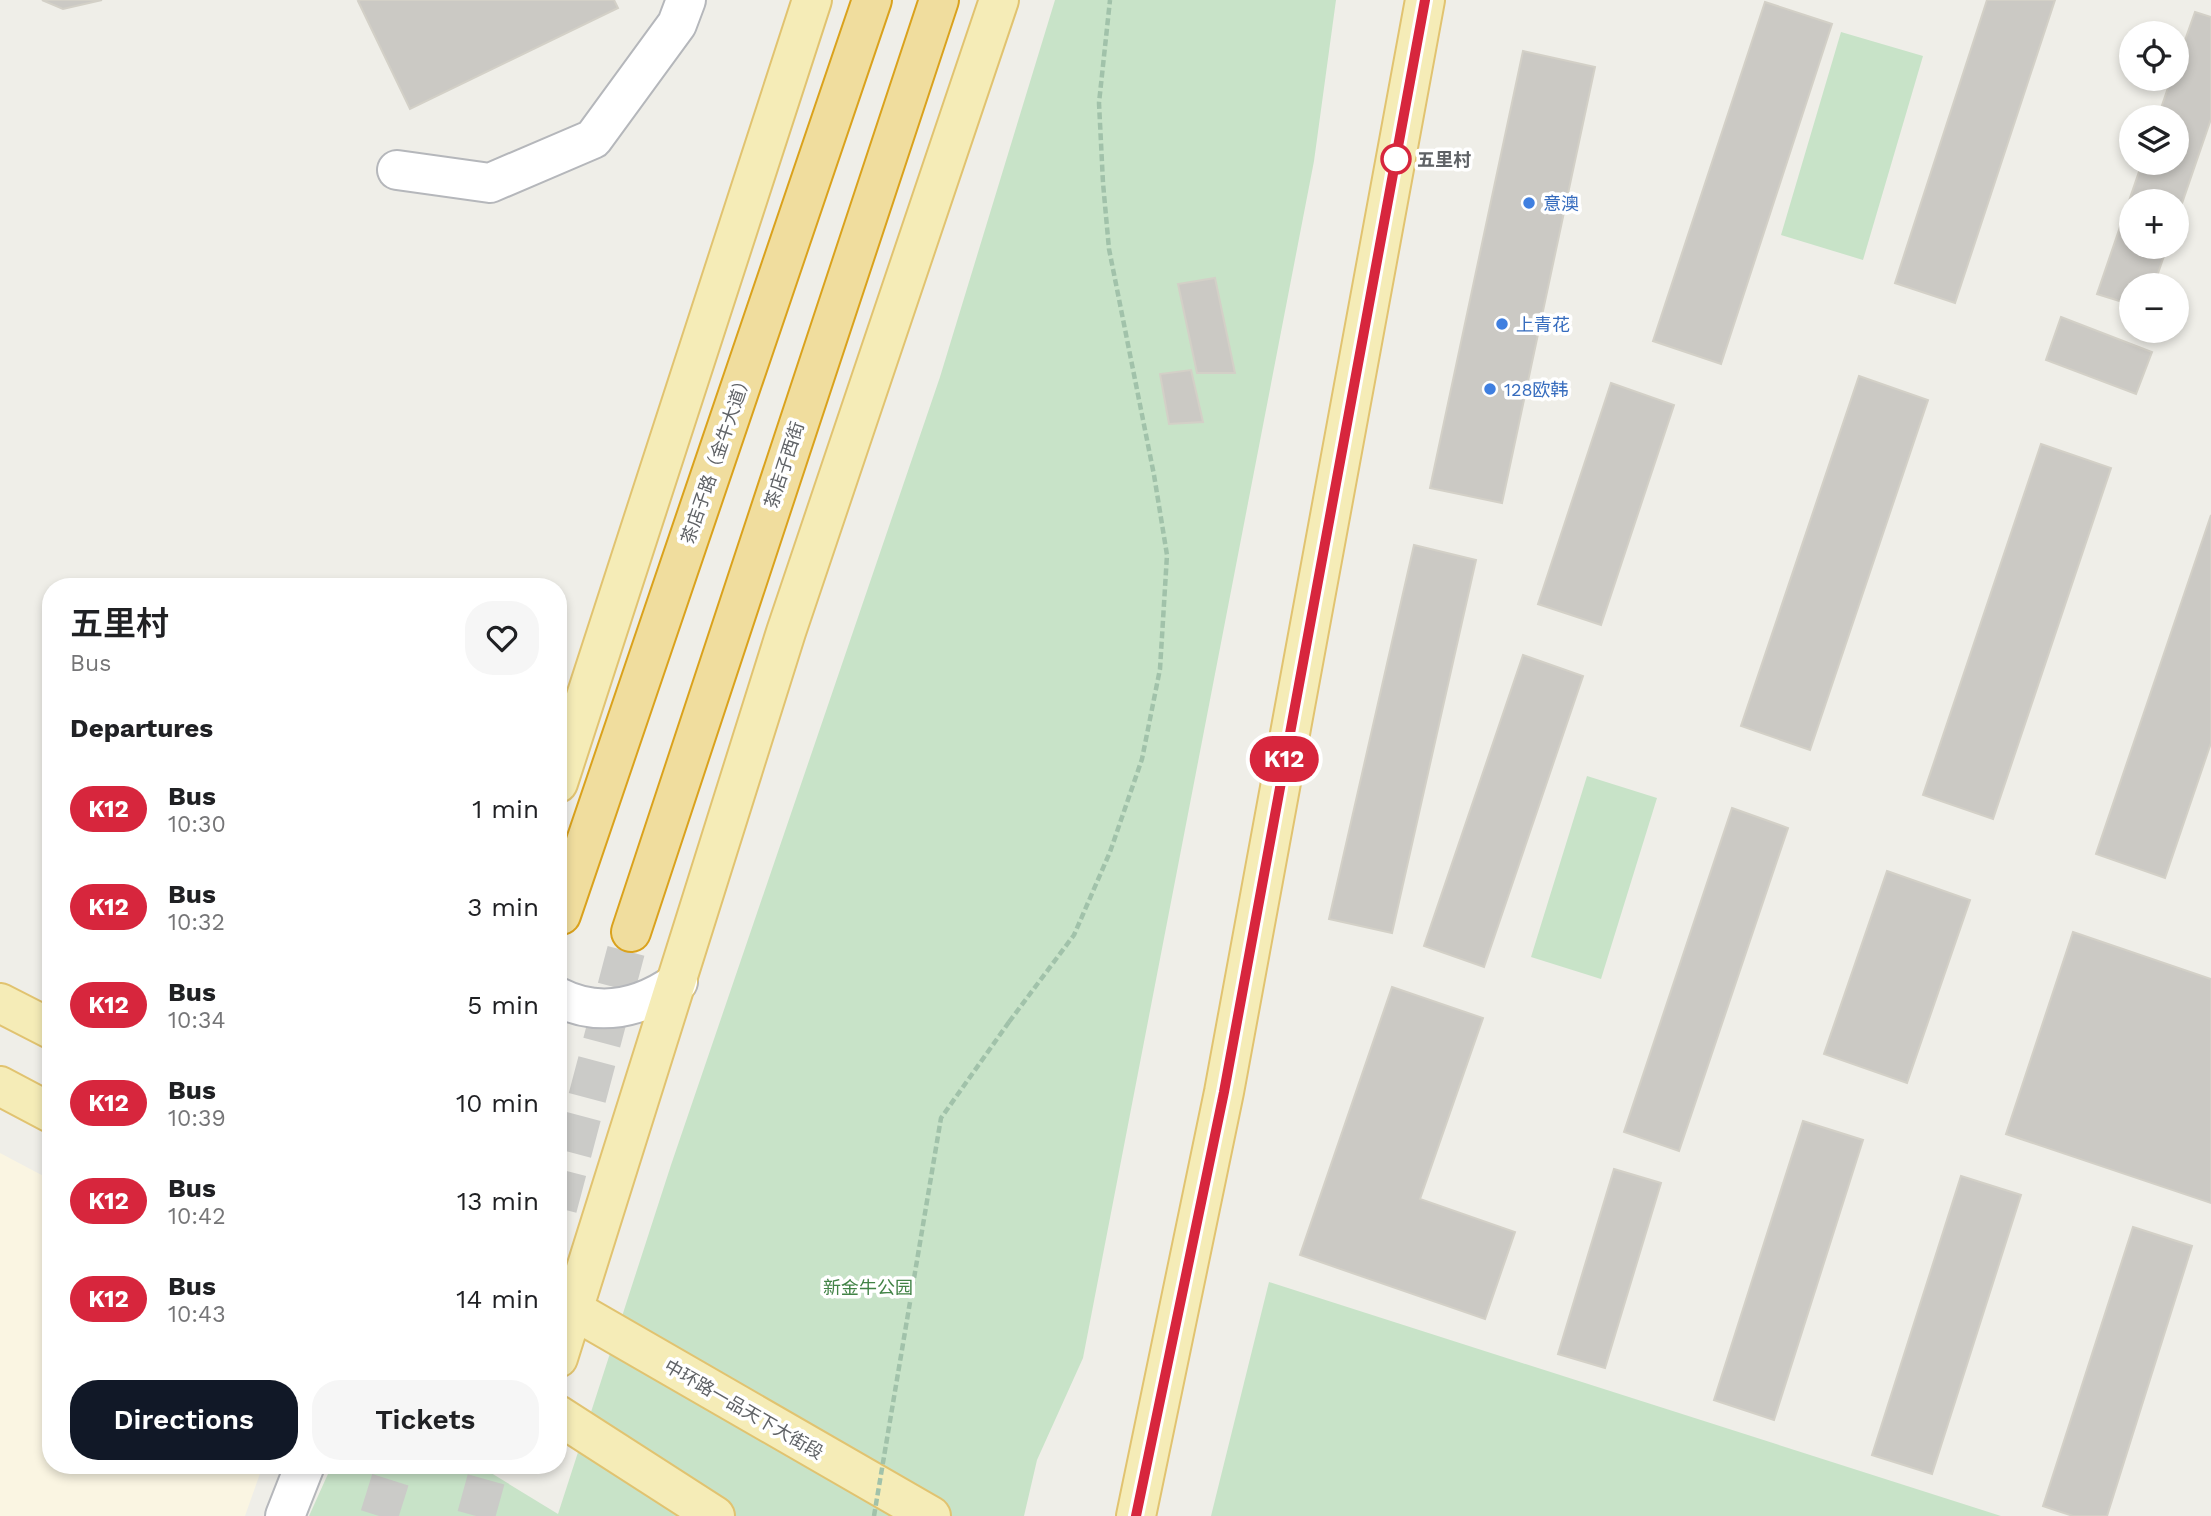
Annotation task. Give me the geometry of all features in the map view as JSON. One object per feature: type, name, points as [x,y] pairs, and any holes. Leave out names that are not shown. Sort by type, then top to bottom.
[{"type":"highway","name":"茶店子路（金牛大道）","points":[[567,897],[872,0]]},
{"type":"highway","name":"茶店子西街","points":[[631,932],[939,0]]},
{"type":"main road","points":[[567,755],[812,0]]},
{"type":"main road","points":[[567,1306],[678,982],[786,632],[999,0]]},
{"type":"main road","points":[[1136,1516],[1224,1092],[1425,0]]},
{"type":"main road","points":[[0,1003],[42,1024]]},
{"type":"main road","points":[[0,1086],[42,1108]]},
{"type":"main road","name":"中环路一品天下大街段","points":[[567,1306],[931,1516]]},
{"type":"main road","points":[[567,1421],[715,1516]]},
{"type":"street","points":[[397,170],[490,183],[593,139],[677,24],[686,0]]},
{"type":"street","points":[[567,1000],[596,1010],[618,1008],[659,995],[678,982]]},
{"type":"street","points":[[285,1516],[302,1474]]},
{"type":"path","points":[[874,1516],[941,1118],[1074,935],[1110,852],[1142,759],[1160,669],[1167,555],[1154,475],[1109,250],[1103,183],[1099,103],[1111,0]]},
{"type":"shaded area","points":[[0,1153],[42,1175],[42,1474],[260,1474],[245,1516],[0,1516]]},
{"type":"green space","name":"新金牛公园","points":[[1055,0],[1336,0],[1314,161],[1083,1358],[1037,1460],[1024,1516],[309,1516],[328,1474],[493,1474],[558,1514],[671,1165],[940,377]]},
{"type":"green space","points":[[1841,32],[1923,56],[1863,260],[1781,235]]},
{"type":"green space","points":[[1587,776],[1657,798],[1601,979],[1531,957]]},
{"type":"green space","points":[[1269,1282],[2001,1516],[1211,1516]]},
{"type":"building","points":[[42,0],[102,0],[63,9]]},
{"type":"building","points":[[614,0],[618,8],[410,109],[358,1]]},
{"type":"building","points":[[1987,0],[2055,0],[1955,303],[1895,283]]},
{"type":"building","points":[[1765,2],[1832,24],[1721,364],[1653,341]]},
{"type":"building","points":[[2195,12],[2211,17],[2211,119],[2187,189],[2133,189],[2138,175],[2189,175],[2189,105],[2162,105],[2167,91],[2189,91],[2189,29]]},
{"type":"building","points":[[1523,51],[1595,67],[1502,503],[1430,488]]},
{"type":"building","points":[[2119,230],[2119,259],[2163,259],[2158,273],[2119,273],[2119,301],[2097,294]]},
{"type":"building","points":[[1215,278],[1235,373],[1197,373],[1178,284]]},
{"type":"building","points":[[2061,317],[2119,339],[2119,343],[2129,343],[2152,352],[2136,394],[2046,360]]},
{"type":"building","points":[[1191,370],[1203,422],[1169,424],[1160,374]]},
{"type":"building","points":[[1859,376],[1928,400],[1810,750],[1741,726]]},
{"type":"building","points":[[1611,383],[1674,405],[1601,625],[1538,604]]},
{"type":"building","points":[[2041,444],[2111,468],[1993,819],[1923,795]]},
{"type":"building","points":[[2211,515],[2211,743],[2165,878],[2096,854]]},
{"type":"building","points":[[1414,545],[1476,560],[1392,933],[1329,919]]},
{"type":"building","points":[[1523,655],[1583,676],[1484,967],[1424,946]]},
{"type":"building","points":[[1732,808],[1788,828],[1679,1151],[1624,1132]]},
{"type":"building","points":[[1887,871],[1970,900],[1907,1083],[1824,1054]]},
{"type":"building","points":[[2073,932],[2211,979],[2211,1203],[2006,1134]]},
{"type":"building","points":[[1392,987],[1483,1018],[1420,1199],[1515,1232],[1485,1319],[1300,1255]]},
{"type":"building","points":[[1803,1121],[1863,1140],[1774,1420],[1714,1400]]},
{"type":"building","points":[[1614,1169],[1661,1183],[1605,1368],[1558,1354]]},
{"type":"building","points":[[1961,1176],[2021,1195],[1932,1474],[1872,1455]]},
{"type":"building","points":[[2133,1227],[2192,1246],[2107,1516],[2073,1516],[2043,1506]]},
{"type":"tunnel","points":[[567,1174],[631,932]]},
{"type":"tunnel","points":[[379,1516],[392,1474]]},
{"type":"tunnel","points":[[476,1516],[488,1474]]},
{"type":"bus line","name":"K12","points":[[1136,1516],[1224,1092],[1293,705],[1425,0]]},
{"type":"place","name":"五里村","points":[[1396,159]]},
{"type":"place","name":"意澳","points":[[1529,203]]},
{"type":"place","name":"上青花","points":[[1502,324]]},
{"type":"place","name":"128欧韩","points":[[1490,389]]}]
